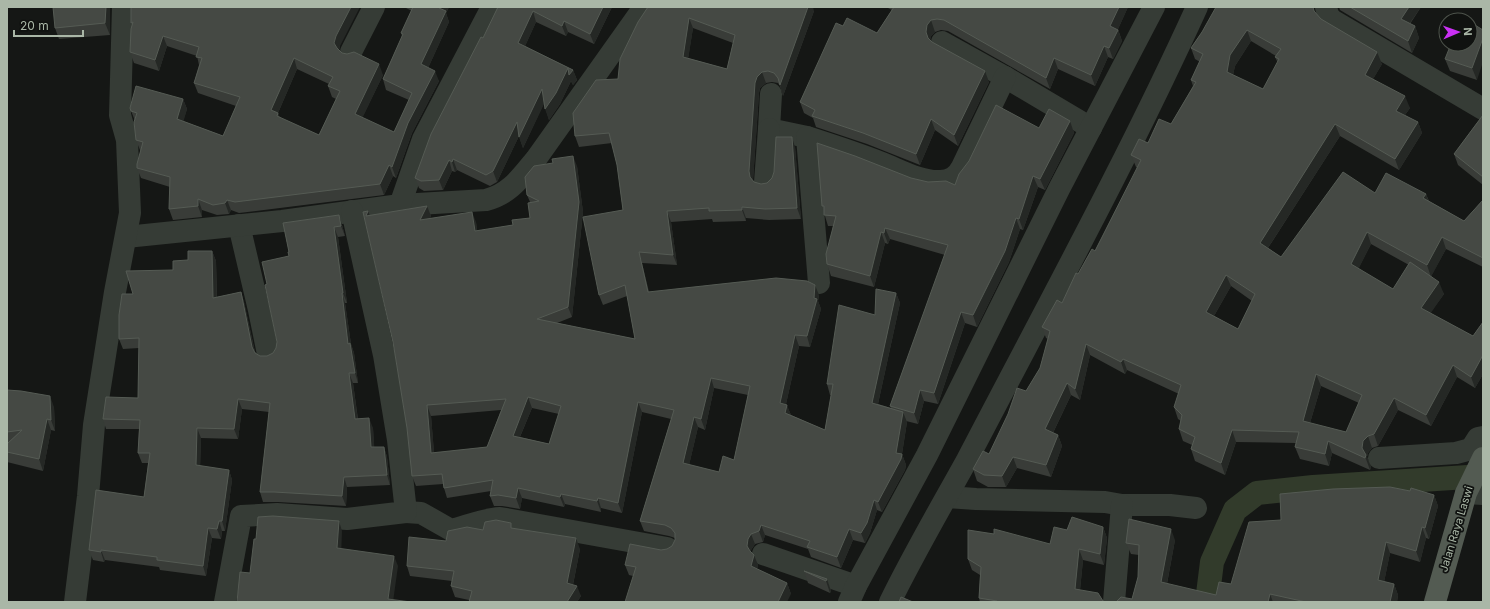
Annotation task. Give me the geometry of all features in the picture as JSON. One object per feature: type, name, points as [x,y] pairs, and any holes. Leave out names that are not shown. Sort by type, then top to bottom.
[{"type":"main road","name":"Jalan Raya Laswi","points":[[1435,602],[1474,489],[1483,458]]},
{"type":"street","points":[[75,602],[88,496],[94,425],[115,292],[130,213],[127,140],[120,115],[123,7]]},
{"type":"street","points":[[351,52],[374,7]]},
{"type":"street","points":[[400,205],[423,139],[492,7]]},
{"type":"street","points":[[126,236],[238,225],[400,205],[486,200],[496,197],[505,193],[536,159],[644,7]]},
{"type":"street","points":[[763,554],[853,594],[927,455],[1059,190],[1154,7]]},
{"type":"street","points":[[890,602],[1100,206],[1197,7]]},
{"type":"street","points":[[1326,7],[1328,15],[1332,20],[1483,109]]},
{"type":"street","points":[[942,42],[1091,128]]},
{"type":"street","points":[[769,129],[807,137],[847,149],[924,178],[940,181],[949,180],[956,176],[962,167],[1005,77]]},
{"type":"street","points":[[765,182],[771,94]]},
{"type":"street","points":[[807,137],[819,283]]},
{"type":"street","points":[[352,212],[384,355],[398,440],[406,512]]},
{"type":"street","points":[[238,225],[259,310],[268,354]]},
{"type":"street","points":[[1379,458],[1456,453],[1471,449],[1478,438],[1483,437]]},
{"type":"street","points":[[947,497],[1105,502],[1122,505],[1170,505],[1196,508]]},
{"type":"street","points":[[1114,602],[1122,505]]},
{"type":"street","points":[[225,602],[241,516],[277,514],[347,519],[406,512],[421,513],[451,530],[486,519],[500,518],[668,548]]},
{"type":"building","points":[[53,7],[106,7],[105,23],[55,28]]},
{"type":"building","points":[[131,7],[351,7],[334,43],[342,53],[347,54],[354,52],[379,64],[355,114],[394,132],[412,93],[383,79],[403,34],[401,33],[413,7],[440,7],[439,8],[446,11],[421,64],[435,71],[408,123],[392,167],[389,165],[380,184],[235,202],[227,200],[225,203],[213,205],[198,199],[198,206],[169,209],[170,177],[137,168],[143,142],[136,140],[134,122],[137,113],[131,111],[130,108],[136,86],[183,99],[177,119],[223,136],[240,97],[194,83],[202,58],[196,57],[199,47],[163,36],[155,60],[130,52],[131,29],[133,22],[131,23]],"holes":[[[294,58],[333,77],[328,86],[340,91],[319,135],[277,116],[278,113],[271,110]]]},
{"type":"building","points":[[498,7],[603,7],[590,34],[564,21],[562,26],[533,11],[518,43],[573,70],[569,75],[568,68],[556,93],[545,109],[542,89],[519,137],[517,122],[493,171],[486,175],[453,159],[452,162],[449,160],[439,180],[421,181],[415,178],[431,134]]},
{"type":"building","points":[[648,7],[808,7],[780,85],[778,78],[774,73],[768,71],[762,72],[757,77],[755,83],[749,171],[750,177],[754,182],[761,184],[767,183],[772,178],[774,172],[776,137],[792,137],[797,208],[765,209],[742,207],[742,210],[709,211],[709,208],[667,211],[673,255],[639,252],[648,292],[776,278],[807,281],[815,285],[814,298],[817,299],[807,336],[795,335],[780,403],[787,405],[785,413],[825,430],[833,384],[827,384],[839,305],[875,315],[876,289],[896,293],[872,403],[903,412],[896,453],[902,454],[901,459],[878,502],[874,500],[867,523],[861,533],[849,529],[837,557],[807,547],[810,541],[761,525],[759,531],[751,534],[748,539],[747,546],[754,555],[751,566],[787,583],[778,602],[625,602],[636,567],[625,565],[630,544],[661,550],[672,546],[675,540],[675,533],[671,528],[665,525],[640,521],[674,410],[638,402],[618,503],[598,498],[597,501],[561,494],[560,497],[518,488],[516,498],[498,495],[490,496],[493,480],[444,488],[442,474],[412,476],[407,428],[393,342],[363,212],[368,211],[366,216],[427,206],[420,220],[472,212],[475,231],[513,225],[512,220],[530,218],[528,203],[539,201],[527,195],[525,177],[534,166],[553,163],[552,159],[573,156],[579,202],[568,307],[537,319],[635,339],[625,285],[599,295],[583,217],[623,210],[617,165],[609,133],[575,136],[573,113],[596,80],[618,79],[620,59],[638,22]],"holes":[[[689,18],[735,35],[727,69],[683,57]],[[711,378],[750,386],[734,460],[723,456],[719,472],[683,463],[694,417],[701,419]],[[528,397],[561,406],[549,444],[513,436]],[[506,399],[487,447],[431,453],[427,405]]]},
{"type":"building","points":[[894,7],[1119,7],[1110,26],[1118,30],[1109,48],[1104,46],[1091,75],[1054,58],[1046,78],[944,20],[931,20],[927,25],[926,32],[928,38],[932,42],[985,71],[954,135],[931,119],[916,154],[863,133],[812,116],[815,110],[800,102],[836,23],[843,26],[847,18],[877,33]]},
{"type":"building","points":[[1216,7],[1313,7],[1314,11],[1321,19],[1377,52],[1365,75],[1405,96],[1396,111],[1418,122],[1395,159],[1335,124],[1260,243],[1281,257],[1343,172],[1375,193],[1386,173],[1426,194],[1423,198],[1464,221],[1483,200],[1483,258],[1442,237],[1427,265],[1367,232],[1351,264],[1393,289],[1410,262],[1439,282],[1421,308],[1473,336],[1483,322],[1483,355],[1471,377],[1453,365],[1426,415],[1394,398],[1374,434],[1368,436],[1363,441],[1362,448],[1366,455],[1365,458],[1328,441],[1325,454],[1295,447],[1299,432],[1232,430],[1221,463],[1191,449],[1195,437],[1179,429],[1182,415],[1174,407],[1181,385],[1123,359],[1121,362],[1086,344],[1075,389],[1067,383],[1045,429],[1058,435],[1046,465],[1013,457],[1002,476],[984,475],[973,469],[983,451],[989,454],[1008,414],[1017,388],[1026,391],[1040,368],[1050,331],[1042,327],[1057,300],[1062,303],[1076,273],[1078,274],[1092,249],[1095,251],[1141,160],[1131,155],[1139,139],[1148,143],[1159,119],[1171,124],[1196,82],[1191,80],[1203,54],[1191,48]],"holes":[[[1247,30],[1281,49],[1275,57],[1279,59],[1263,89],[1227,72],[1230,55]],[[1226,275],[1255,294],[1238,329],[1206,312]],[[1316,374],[1362,395],[1346,432],[1303,421]]]},
{"type":"building","points":[[1350,7],[1409,7],[1401,19],[1415,26],[1408,41]]},
{"type":"building","points":[[1478,27],[1483,30],[1483,38],[1478,52]]},
{"type":"building","points":[[1448,52],[1478,52],[1472,68],[1445,59]]},
{"type":"building","points":[[996,105],[1039,128],[1049,109],[1070,121],[1040,179],[1033,176],[1019,219],[1016,218],[1005,251],[973,315],[961,312],[934,393],[920,390],[914,413],[890,406],[948,245],[885,228],[884,233],[881,232],[870,276],[827,264],[826,254],[836,216],[824,215],[817,143],[911,178],[928,182],[946,181],[955,185],[959,174],[969,161]]},
{"type":"building","points":[[1483,115],[1483,177],[1454,154]]},
{"type":"building","points":[[339,215],[341,226],[334,227],[348,344],[350,343],[355,373],[349,373],[355,419],[369,418],[371,447],[384,447],[387,475],[344,477],[342,496],[260,492],[270,403],[238,399],[234,429],[197,428],[196,465],[229,470],[222,521],[219,521],[217,529],[208,528],[203,566],[157,560],[157,557],[101,550],[101,552],[89,550],[96,490],[144,497],[150,453],[138,453],[140,420],[103,419],[106,397],[138,398],[139,338],[119,339],[119,315],[122,294],[133,294],[126,271],[173,270],[173,261],[188,260],[188,251],[212,251],[213,298],[241,292],[252,347],[255,353],[260,356],[267,356],[273,353],[277,342],[265,285],[267,284],[262,262],[289,256],[283,223]]},
{"type":"building","points":[[7,390],[50,396],[51,420],[47,419],[39,459],[7,452],[7,444],[22,430],[7,432]]},
{"type":"building","points":[[1390,487],[1410,491],[1411,488],[1434,495],[1425,528],[1422,527],[1416,551],[1386,542],[1378,580],[1394,584],[1390,602],[1306,602],[1270,594],[1268,602],[1116,602],[1121,597],[1132,599],[1138,577],[1139,545],[1126,543],[1129,519],[1171,529],[1161,582],[1216,595],[1219,582],[1231,584],[1249,522],[1281,520],[1280,494],[1333,489]]},
{"type":"building","points":[[273,516],[339,521],[337,548],[394,556],[388,599],[411,602],[237,602],[240,572],[250,573],[258,517]]},
{"type":"building","points":[[1072,517],[1103,527],[1100,554],[1079,549],[1075,589],[1098,593],[1103,601],[1106,602],[997,602],[979,598],[981,567],[968,559],[968,530],[994,534],[994,529],[1050,544],[1054,527],[1067,530]]},
{"type":"building","points":[[496,520],[511,523],[511,528],[576,538],[567,583],[577,586],[567,602],[469,602],[472,591],[451,586],[454,571],[407,566],[409,537],[446,541],[448,531],[467,527],[483,530],[485,522]]},
{"type":"building","points":[[804,571],[827,579],[826,581]]},
{"type":"building","points":[[901,597],[913,602],[899,602]]},
{"type":"waterway","points":[[1207,602],[1212,562],[1235,510],[1257,493],[1313,487],[1483,476]]}]
